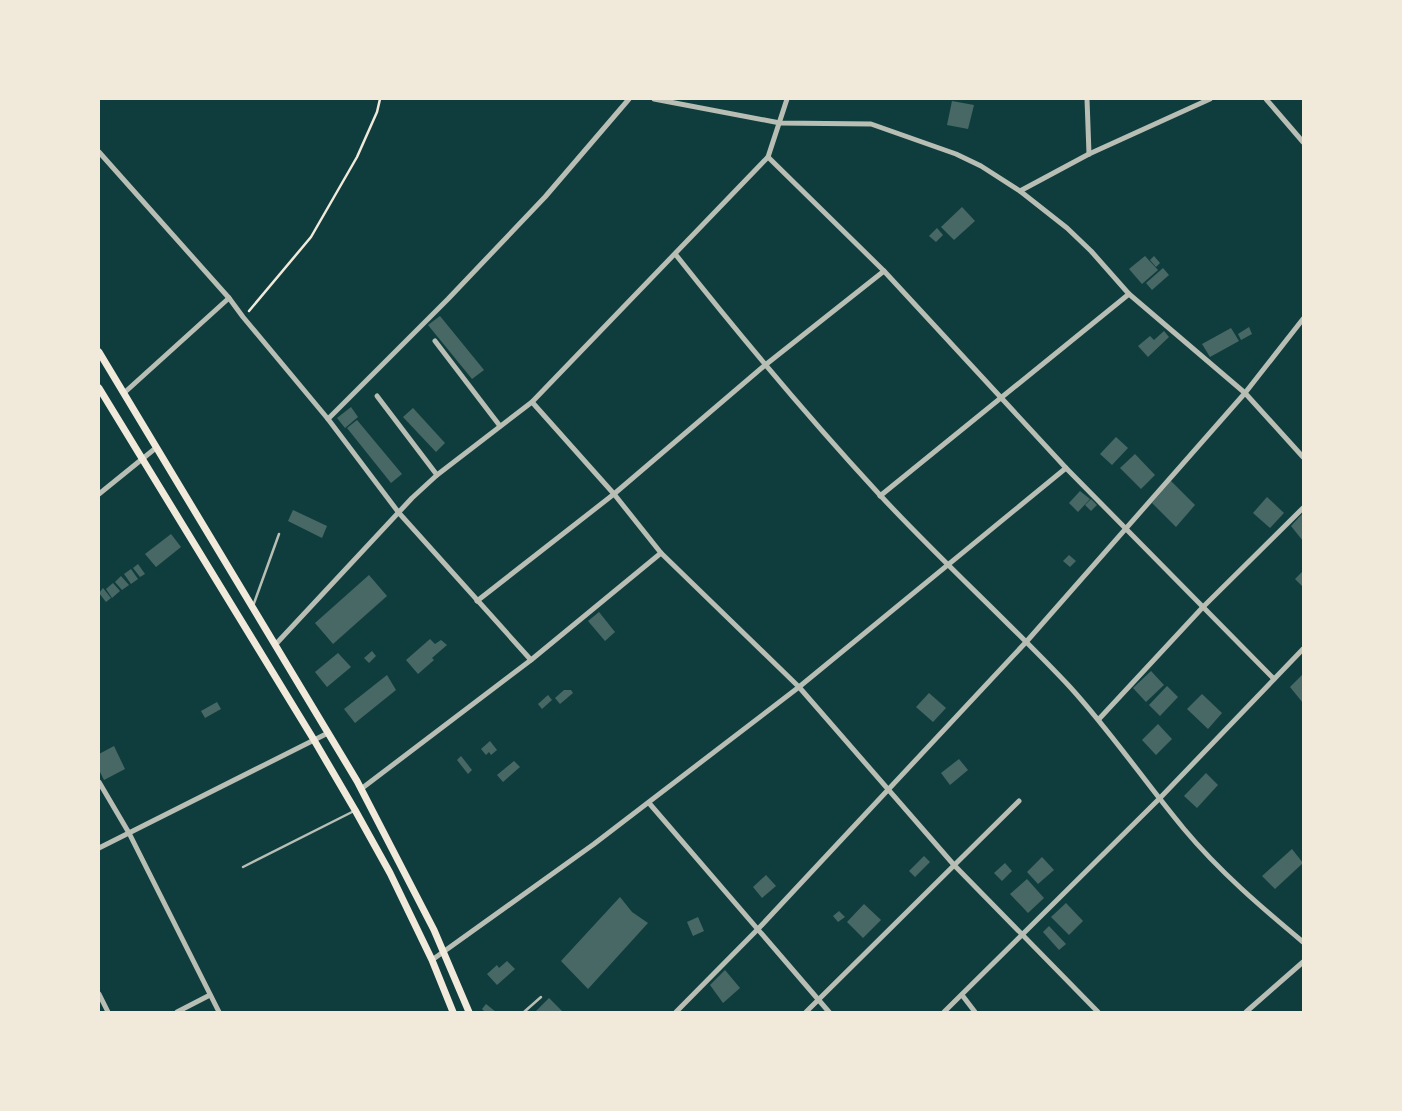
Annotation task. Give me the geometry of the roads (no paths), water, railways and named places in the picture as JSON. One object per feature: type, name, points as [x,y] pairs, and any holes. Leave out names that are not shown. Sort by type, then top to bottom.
[{"type":"main road","points":[[99,352],[361,789],[399,860],[470,1012]]},
{"type":"main road","points":[[99,388],[355,810],[390,873],[432,960],[453,1012]]},
{"type":"street","points":[[328,419],[448,299],[545,197],[629,99]]},
{"type":"street","points":[[654,99],[780,123],[871,124],[956,154],[981,166],[1020,191],[1067,228],[1091,251],[1129,294],[1245,393],[1303,457]]},
{"type":"street","points":[[275,645],[398,513],[437,475],[532,402],[768,156],[787,99]]},
{"type":"street","points":[[1087,99],[1089,154]]},
{"type":"street","points":[[1020,191],[1089,154],[1210,99]]},
{"type":"street","points":[[1266,99],[1303,142]]},
{"type":"street","points":[[99,152],[230,298],[243,318],[328,419],[398,513],[531,660]]},
{"type":"street","points":[[768,156],[884,272],[1066,468],[1274,679]]},
{"type":"street","points":[[676,254],[764,366],[880,496],[1027,641],[1099,719],[1185,830],[1229,877],[1248,896],[1303,942]]},
{"type":"street","points":[[477,601],[614,494],[764,366],[884,272]]},
{"type":"street","points":[[880,496],[1129,294]]},
{"type":"street","points":[[124,393],[230,298]]},
{"type":"street","points":[[676,1012],[758,929],[886,789],[1027,641],[1124,527],[1245,393],[1303,319]]},
{"type":"street","points":[[435,341],[500,426]]},
{"type":"street","points":[[377,396],[437,475]]},
{"type":"street","points":[[532,402],[614,494],[662,553],[800,687],[886,789],[954,865],[1098,1012]]},
{"type":"street","points":[[99,494],[157,447]]},
{"type":"street","points":[[432,960],[650,803],[800,687],[1066,468]]},
{"type":"street","points":[[1099,719],[1203,607],[1303,508]]},
{"type":"street","points":[[361,789],[531,660],[662,553]]},
{"type":"street","points":[[944,1012],[1160,798],[1274,679],[1302,653]]},
{"type":"street","points":[[99,848],[328,733]]},
{"type":"street","points":[[99,782],[130,833],[219,1012]]},
{"type":"street","points":[[806,1012],[1019,801]]},
{"type":"street","points":[[650,803],[830,1012]]},
{"type":"street","points":[[1246,1012],[1303,962]]},
{"type":"street","points":[[99,994],[108,1012]]},
{"type":"street","points":[[962,994],[975,1012]]},
{"type":"street","points":[[177,1012],[210,995]]},
{"type":"lane","points":[[252,607],[279,534]]},
{"type":"lane","points":[[243,867],[355,810]]},
{"type":"lane","points":[[524,1012],[541,997]]}]
